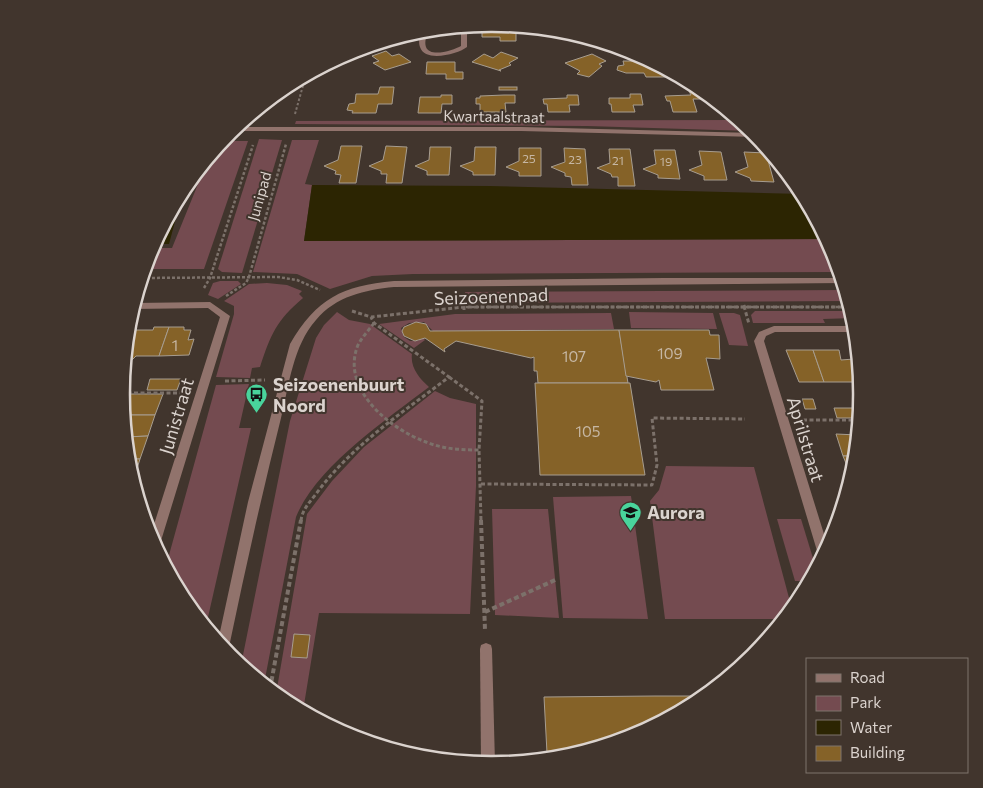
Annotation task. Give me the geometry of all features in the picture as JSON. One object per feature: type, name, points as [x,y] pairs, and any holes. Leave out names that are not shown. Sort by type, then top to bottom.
[{"type":"street","points":[[423,39],[425,50],[431,53],[452,53],[464,47],[464,34]]},
{"type":"street","name":"Kwartaalstraat","points":[[246,129],[559,130],[742,134]]},
{"type":"street","points":[[225,638],[254,502],[295,344],[304,326],[320,310],[334,300],[352,290],[394,284],[835,281]]},
{"type":"street","points":[[141,306],[205,305]]},
{"type":"street","name":"Junistraat","points":[[158,532],[225,316],[205,305]]},
{"type":"street","name":"Aprilstraat","points":[[821,543],[759,341],[762,334],[782,328],[847,329]]},
{"type":"street","points":[[486,650],[488,756]]},
{"type":"path","name":"Junipad","points":[[249,277],[303,86]]},
{"type":"path","name":"Junipad","points":[[205,305],[201,296],[210,278],[264,113]]},
{"type":"path","points":[[205,305],[246,283],[249,277]]},
{"type":"path","name":"Seizoenenpad","points":[[149,278],[278,277],[298,280],[313,286],[357,314],[371,317],[464,307],[843,307]]},
{"type":"path","points":[[371,317],[374,323],[482,401],[479,450],[486,650]]},
{"type":"path","points":[[374,323],[358,346],[355,362],[356,379],[364,396],[372,406],[399,429],[439,447],[479,450]]},
{"type":"path","points":[[271,681],[302,513],[315,494],[359,446],[449,377]]},
{"type":"path","points":[[204,380],[265,380]]},
{"type":"path","points":[[130,393],[201,393]]},
{"type":"path","points":[[480,484],[652,485],[657,464],[652,418],[745,419]]},
{"type":"path","points":[[782,420],[852,420]]},
{"type":"path","points":[[485,612],[555,580]]},
{"type":"green space","points":[[728,120],[739,131],[587,126],[295,124],[296,121]]},
{"type":"green space","points":[[259,139],[282,140],[242,273],[222,272],[218,269]]},
{"type":"green space","points":[[292,140],[319,140],[305,184],[312,185],[304,241],[818,239],[832,272],[413,274],[372,276],[330,289],[297,274],[253,272]]},
{"type":"green space","points":[[233,141],[248,141],[204,269],[153,269],[161,248],[172,248],[199,183]]},
{"type":"green space","points":[[238,281],[241,284],[218,299],[208,295],[213,283]]},
{"type":"green space","points":[[249,284],[287,285],[302,291],[299,294],[303,298],[280,321],[271,337],[260,367],[252,368],[250,378],[216,377],[234,314],[234,306],[224,301]]},
{"type":"green space","points":[[838,290],[841,301],[468,303],[465,292]]},
{"type":"green space","points":[[755,311],[843,311],[845,318],[823,319],[825,323],[753,323],[751,315]]},
{"type":"green space","points":[[337,312],[349,320],[370,324],[412,354],[414,368],[419,377],[429,387],[373,429],[354,446],[319,480],[306,498],[296,517],[265,676],[243,656],[290,421],[316,338],[324,325]]},
{"type":"green space","points":[[629,312],[713,313],[717,329],[631,328]]},
{"type":"green space","points":[[611,313],[614,329],[433,331],[424,322],[409,323],[401,328],[404,337],[410,341],[418,341],[422,337],[425,340],[414,348],[379,324],[455,314]]},
{"type":"green space","points":[[719,313],[740,315],[748,346],[729,345]]},
{"type":"green space","points":[[249,384],[239,428],[251,428],[208,618],[191,595],[169,557],[216,385]]},
{"type":"green space","points":[[435,391],[450,398],[476,404],[476,486],[470,614],[319,613],[304,703],[277,686],[307,514],[332,481],[364,447]]},
{"type":"green space","points":[[666,466],[754,467],[789,599],[774,619],[665,619],[650,501],[659,490]]},
{"type":"green space","points":[[631,496],[648,619],[563,618],[553,497]]},
{"type":"green space","points":[[492,509],[548,509],[559,618],[495,615]]},
{"type":"green space","points":[[777,519],[801,519],[813,559],[801,581],[795,581]]},
{"type":"water","points":[[312,185],[489,186],[792,194],[818,239],[304,241]]},
{"type":"water","points":[[177,216],[169,244],[163,244]]},
{"type":"building","points":[[482,32],[515,33],[516,41],[500,41],[500,37],[482,37]]},
{"type":"building","points":[[386,51],[392,56],[399,54],[411,62],[385,70],[373,63],[379,61],[372,56]]},
{"type":"building","points":[[501,52],[518,58],[509,63],[511,65],[499,70],[501,71],[472,62],[484,54],[493,58]]},
{"type":"building","points":[[592,54],[606,61],[599,64],[602,66],[589,77],[577,74],[580,71],[565,63]]},
{"type":"building","points":[[623,61],[632,61],[664,77],[646,77],[644,73],[626,73],[617,70],[618,66],[624,65]]},
{"type":"building","points":[[427,62],[455,62],[455,72],[463,72],[463,79],[446,79],[446,74],[426,74]]},
{"type":"building","points":[[380,87],[394,87],[392,104],[378,104],[376,113],[352,113],[353,111],[347,110],[349,104],[355,103],[356,94],[378,94]]},
{"type":"building","points":[[499,87],[517,87],[517,90],[499,90]]},
{"type":"building","points":[[689,91],[701,99],[693,99],[697,112],[673,112],[670,101],[667,101],[665,96],[691,95]]},
{"type":"building","points":[[630,94],[641,94],[643,105],[633,105],[635,112],[612,112],[609,98],[630,98]]},
{"type":"building","points":[[441,95],[452,95],[452,104],[442,104],[441,113],[418,113],[420,97],[441,97]]},
{"type":"building","points":[[515,95],[515,103],[505,103],[506,112],[480,112],[480,104],[476,104],[476,98],[480,98],[480,96]]},
{"type":"building","points":[[567,95],[578,95],[579,105],[569,105],[570,112],[548,112],[547,104],[544,104],[543,99],[567,98]]},
{"type":"building","points":[[341,146],[362,146],[356,183],[339,183],[341,175],[335,174],[336,171],[324,166],[338,160]]},
{"type":"building","points":[[386,146],[407,147],[402,183],[386,183],[387,174],[381,174],[381,171],[369,166],[383,160]]},
{"type":"building","points":[[430,147],[451,147],[449,175],[427,175],[427,171],[415,166],[429,160]]},
{"type":"building","points":[[475,147],[496,147],[495,175],[473,175],[473,172],[460,166],[474,161]]},
{"type":"building","points":[[519,148],[541,148],[541,176],[519,176],[519,172],[506,167],[519,161]]},
{"type":"building","points":[[564,148],[585,149],[588,185],[572,185],[571,177],[565,176],[565,173],[551,167],[565,162]]},
{"type":"building","points":[[609,149],[630,149],[635,186],[618,186],[618,177],[612,177],[611,174],[597,168],[610,163]]},
{"type":"building","points":[[654,150],[675,150],[680,179],[658,178],[658,175],[643,169],[656,164]]},
{"type":"building","points":[[699,151],[721,152],[727,180],[704,180],[704,176],[689,170],[702,165]]},
{"type":"building","points":[[744,152],[760,153],[769,163],[774,182],[751,181],[750,178],[735,172],[748,167]]},
{"type":"building","points":[[416,322],[426,324],[430,331],[619,330],[628,383],[538,383],[537,371],[534,371],[534,357],[531,358],[456,341],[444,349],[445,352],[425,338],[415,341],[404,336],[402,331],[404,327]]},
{"type":"building","points":[[154,327],[169,327],[159,356],[136,356],[132,360],[136,330],[153,330]]},
{"type":"building","points":[[169,327],[184,327],[184,330],[191,330],[188,340],[194,339],[189,355],[159,356]]},
{"type":"building","points":[[619,330],[709,330],[710,335],[719,335],[720,359],[706,358],[714,390],[661,390],[659,380],[656,382],[626,376]]},
{"type":"building","points":[[786,350],[813,350],[824,382],[799,382]]},
{"type":"building","points":[[813,350],[839,350],[841,360],[851,359],[852,382],[824,382]]},
{"type":"building","points":[[150,379],[181,379],[177,390],[147,390]]},
{"type":"building","points":[[535,383],[630,383],[645,475],[540,475]]},
{"type":"building","points":[[130,394],[163,394],[155,415],[131,415]]},
{"type":"building","points":[[802,399],[813,399],[816,409],[805,409]]},
{"type":"building","points":[[834,408],[852,408],[852,418],[837,418]]},
{"type":"building","points":[[131,415],[155,415],[148,436],[133,437]]},
{"type":"building","points":[[836,434],[851,435],[848,456],[843,456]]},
{"type":"building","points":[[148,436],[140,459],[136,459],[133,437]]},
{"type":"building","points":[[843,456],[848,456],[846,464]]},
{"type":"building","points":[[136,459],[140,459],[137,467]]},
{"type":"building","points":[[294,634],[310,635],[307,658],[291,657]]},
{"type":"building","points":[[690,696],[630,728],[585,743],[547,751],[544,697]]},
{"type":"place","name":"Seizoenenbuurt Noord","points":[[257,413]]},
{"type":"place","name":"Aurora","points":[[631,531]]}]
